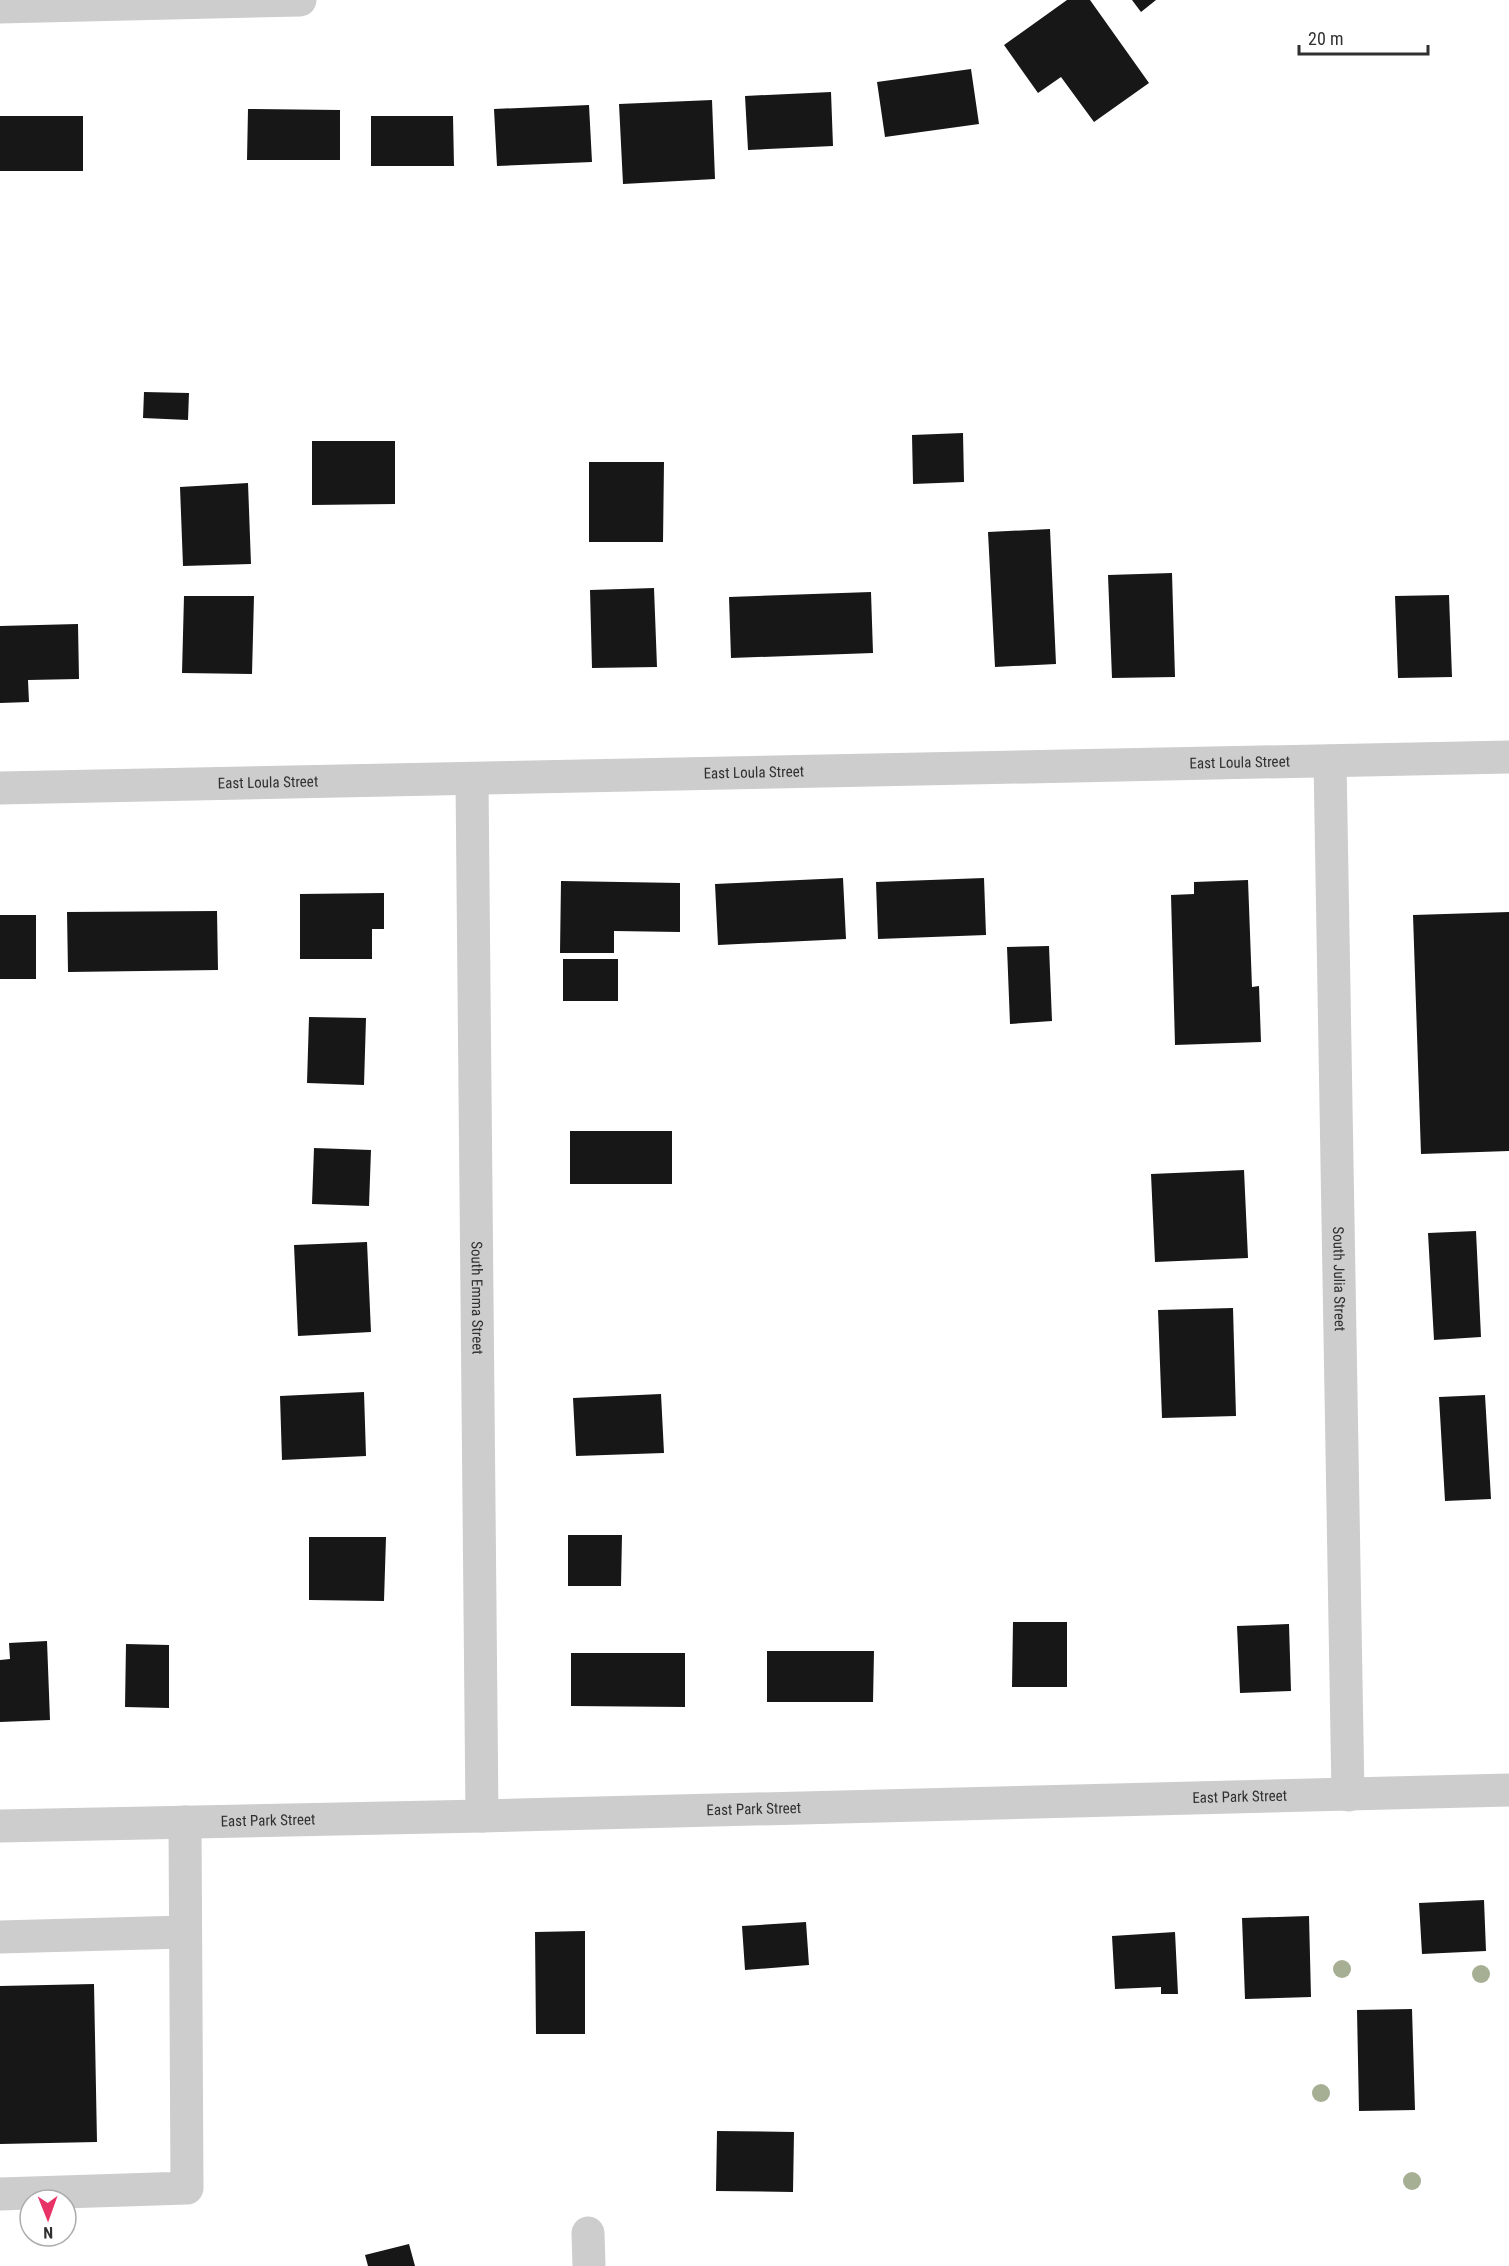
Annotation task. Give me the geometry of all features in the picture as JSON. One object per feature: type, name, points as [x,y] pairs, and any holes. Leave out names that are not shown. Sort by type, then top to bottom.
[{"type":"street","points":[[0,7],[300,0]]},
{"type":"street","name":"East Loula Street","points":[[0,788],[1509,757]]},
{"type":"street","name":"South Julia Street","points":[[1330,761],[1348,1795]]},
{"type":"street","name":"South Emma Street","points":[[472,779],[482,1816]]},
{"type":"street","name":"East Park Street","points":[[0,1826],[1509,1790]]},
{"type":"street","points":[[0,2194],[187,2188],[185,1822]]},
{"type":"street","points":[[0,1937],[185,1932]]},
{"type":"street","points":[[588,2233],[589,2266]]},
{"type":"building","points":[[1067,0],[1090,0],[1149,83],[1094,122],[1061,77],[1038,93],[1004,45]]},
{"type":"building","points":[[1132,0],[1156,0],[1141,12]]},
{"type":"building","points":[[971,69],[979,124],[885,137],[877,82]]},
{"type":"building","points":[[831,92],[833,146],[748,150],[745,96]]},
{"type":"building","points":[[712,100],[715,179],[623,184],[619,104]]},
{"type":"building","points":[[589,105],[592,162],[497,166],[494,109]]},
{"type":"building","points":[[248,109],[340,110],[340,160],[247,160]]},
{"type":"building","points":[[0,116],[83,116],[83,171],[0,171]]},
{"type":"building","points":[[371,116],[453,116],[454,166],[371,166]]},
{"type":"building","points":[[144,392],[189,393],[188,420],[143,418]]},
{"type":"building","points":[[963,433],[964,482],[913,484],[912,435]]},
{"type":"building","points":[[312,441],[395,441],[395,504],[312,505]]},
{"type":"building","points":[[589,462],[664,462],[663,542],[589,542]]},
{"type":"building","points":[[248,483],[251,564],[183,566],[180,487]]},
{"type":"building","points":[[1050,529],[1056,664],[995,667],[988,532]]},
{"type":"building","points":[[1172,573],[1175,677],[1112,678],[1108,575]]},
{"type":"building","points":[[654,588],[657,667],[592,668],[590,590]]},
{"type":"building","points":[[871,592],[873,653],[731,658],[729,597]]},
{"type":"building","points":[[1449,595],[1452,677],[1398,678],[1395,596]]},
{"type":"building","points":[[184,596],[254,596],[252,674],[182,673]]},
{"type":"building","points":[[78,624],[79,679],[28,680],[29,702],[0,703],[0,626]]},
{"type":"building","points":[[843,878],[846,939],[718,945],[715,884]]},
{"type":"building","points":[[984,878],[986,935],[878,939],[876,882]]},
{"type":"building","points":[[1248,880],[1252,987],[1259,986],[1261,1042],[1175,1045],[1171,895],[1194,894],[1194,882]]},
{"type":"building","points":[[561,881],[680,883],[680,932],[614,931],[614,953],[560,953]]},
{"type":"building","points":[[384,893],[384,929],[372,929],[372,959],[300,959],[300,894]]},
{"type":"building","points":[[217,911],[218,970],[68,972],[67,912]]},
{"type":"building","points":[[1509,912],[1509,1151],[1421,1154],[1413,915]]},
{"type":"building","points":[[0,915],[36,915],[36,979],[0,979]]},
{"type":"building","points":[[1049,946],[1052,1021],[1010,1024],[1007,947]]},
{"type":"building","points":[[563,959],[618,959],[618,1001],[563,1001]]},
{"type":"building","points":[[309,1017],[366,1018],[364,1085],[307,1083]]},
{"type":"building","points":[[570,1131],[672,1131],[672,1184],[570,1184]]},
{"type":"building","points":[[314,1148],[371,1150],[369,1206],[312,1204]]},
{"type":"building","points":[[1244,1170],[1248,1258],[1155,1262],[1151,1174]]},
{"type":"building","points":[[1476,1231],[1481,1337],[1434,1340],[1428,1233]]},
{"type":"building","points":[[367,1242],[371,1332],[298,1336],[294,1245]]},
{"type":"building","points":[[1233,1308],[1236,1416],[1162,1418],[1158,1310]]},
{"type":"building","points":[[364,1392],[366,1456],[282,1460],[280,1396]]},
{"type":"building","points":[[661,1394],[664,1453],[576,1456],[573,1398]]},
{"type":"building","points":[[1485,1395],[1491,1499],[1445,1501],[1439,1397]]},
{"type":"building","points":[[568,1535],[622,1535],[621,1586],[568,1586]]},
{"type":"building","points":[[309,1537],[386,1537],[384,1601],[309,1600]]},
{"type":"building","points":[[1013,1622],[1067,1622],[1067,1687],[1012,1687]]},
{"type":"building","points":[[1289,1624],[1291,1691],[1240,1693],[1237,1626]]},
{"type":"building","points":[[47,1641],[50,1720],[0,1722],[0,1660],[10,1659],[9,1643]]},
{"type":"building","points":[[126,1644],[169,1645],[169,1708],[125,1707]]},
{"type":"building","points":[[767,1651],[874,1651],[873,1702],[767,1702]]},
{"type":"building","points":[[571,1653],[685,1653],[685,1707],[571,1706]]},
{"type":"building","points":[[1484,1900],[1486,1951],[1422,1954],[1419,1903]]},
{"type":"building","points":[[1309,1916],[1311,1997],[1245,1999],[1242,1918]]},
{"type":"building","points":[[806,1922],[809,1965],[745,1970],[742,1926]]},
{"type":"building","points":[[585,1931],[585,2034],[536,2034],[535,1932]]},
{"type":"building","points":[[1175,1932],[1178,1994],[1161,1994],[1161,1987],[1115,1989],[1112,1936]]},
{"type":"building","points":[[94,1984],[97,2142],[0,2144],[0,1986]]},
{"type":"building","points":[[1412,2009],[1415,2110],[1359,2111],[1357,2010]]},
{"type":"building","points":[[717,2131],[794,2132],[793,2192],[716,2191]]},
{"type":"building","points":[[409,2244],[415,2266],[368,2266],[365,2255]]}]
